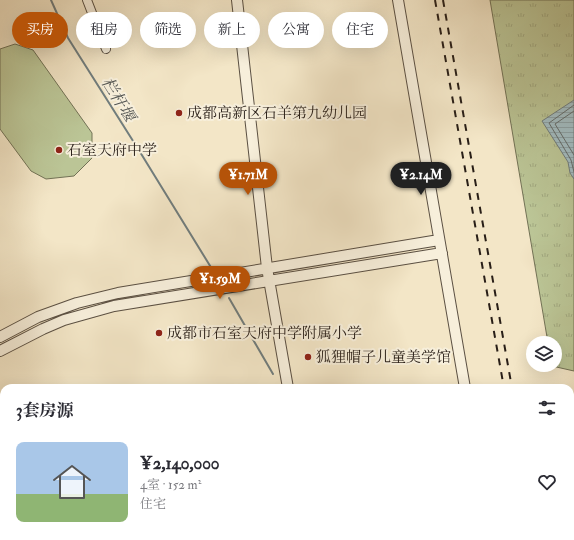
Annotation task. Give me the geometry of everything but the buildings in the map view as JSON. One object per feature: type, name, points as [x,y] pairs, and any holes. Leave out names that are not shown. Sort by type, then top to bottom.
[{"type":"street","points":[[87,0],[106,49]]},
{"type":"street","points":[[237,0],[267,268],[287,384]]},
{"type":"street","points":[[398,0],[464,384]]},
{"type":"street","points":[[0,337],[38,317],[77,303],[118,293],[439,240]]},
{"type":"street","points":[[0,351],[66,319],[97,310],[166,297],[442,254]]},
{"type":"green space","points":[[490,0],[574,0],[574,371],[562,368],[562,336],[547,336]]},
{"type":"green space","points":[[12,45],[12,48],[27,48],[33,50],[92,133],[92,158],[74,176],[46,179],[31,171],[0,129],[0,49]]},
{"type":"water","points":[[574,100],[574,179],[570,173],[568,162],[542,121]]},
{"type":"waterway","name":"栏杆堰","points":[[51,0],[68,38],[212,269]]},
{"type":"waterway","name":"栏杆堰","points":[[229,298],[273,374]]},
{"type":"railway","points":[[435,0],[503,384]]},
{"type":"railway","points":[[443,0],[511,384]]},
{"type":"place","name":"成都高新区石羊第九幼儿园","points":[[179,113]]},
{"type":"place","name":"石室天府中学","points":[[59,150]]},
{"type":"place","name":"成都市石室天府中学附属小学","points":[[159,333]]},
{"type":"place","name":"狐狸帽子儿童美学馆","points":[[308,357]]}]
